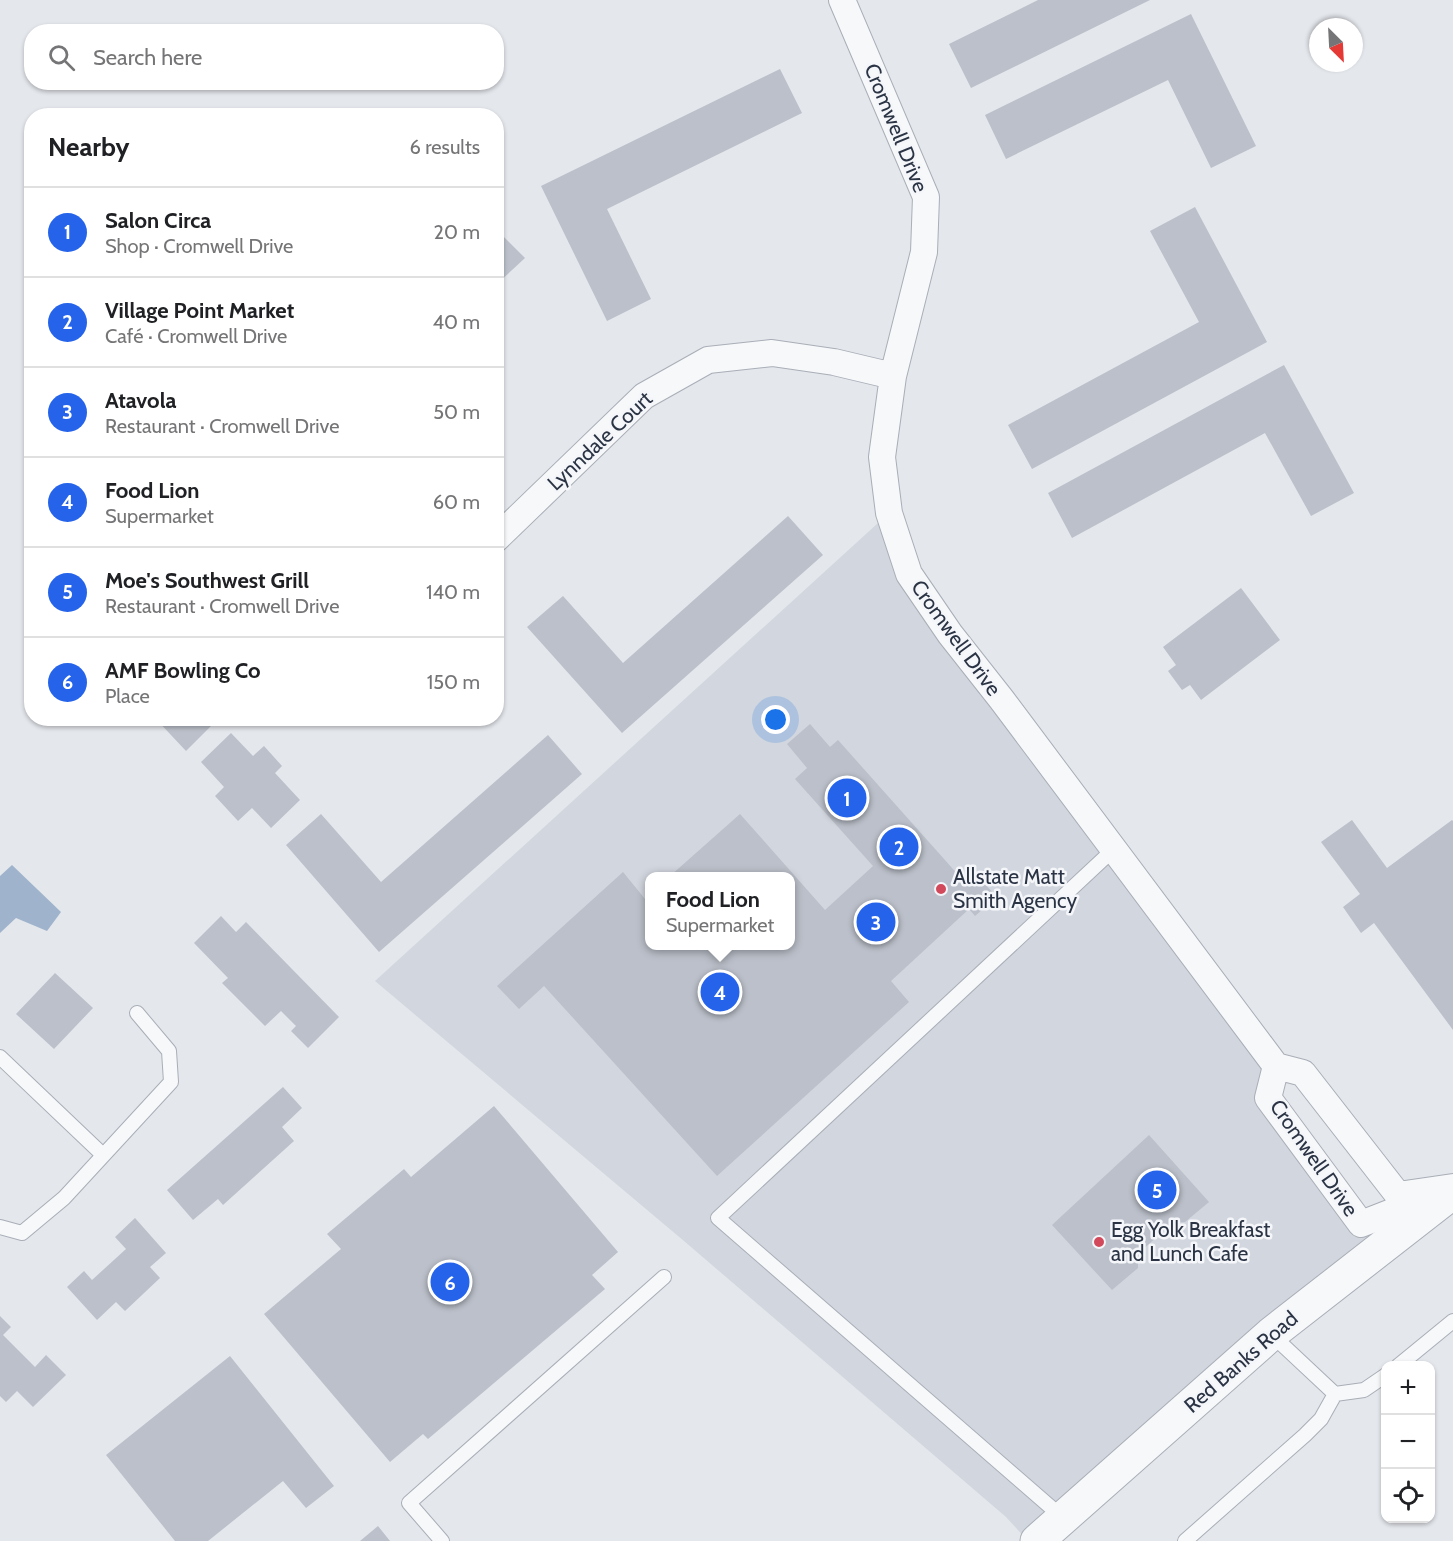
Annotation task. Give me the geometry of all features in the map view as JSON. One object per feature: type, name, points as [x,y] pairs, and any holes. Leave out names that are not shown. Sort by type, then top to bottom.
[{"type":"street","name":"Cromwell Drive","points":[[842,0],[926,197],[924,252],[892,376],[882,457],[889,513],[909,574],[950,634],[1276,1066],[1303,1073],[1398,1195],[1453,1189]]},
{"type":"street","name":"Lynndale Court","points":[[504,530],[644,396],[708,360],[772,353],[834,362],[892,376]]},
{"type":"street","name":"Cromwell Drive","points":[[1276,1066],[1268,1098],[1361,1224],[1453,1189]]},
{"type":"street","name":"Red Banks Road","points":[[1037,1541],[1271,1334],[1453,1189]]},
{"type":"lane","points":[[1062,1517],[718,1218],[1114,849]]},
{"type":"lane","points":[[0,1227],[22,1233],[64,1198],[171,1082],[169,1051],[137,1012]]},
{"type":"lane","points":[[0,1057],[103,1155]]},
{"type":"lane","points":[[442,1541],[409,1503],[664,1277]]},
{"type":"lane","points":[[1403,1361],[1453,1321]]},
{"type":"lane","points":[[1271,1334],[1335,1394]]},
{"type":"lane","points":[[1335,1394],[1364,1390],[1381,1378]]},
{"type":"lane","points":[[1185,1541],[1305,1435],[1321,1419],[1335,1394]]},
{"type":"shaded area","points":[[889,513],[909,574],[1276,1066],[1269,1098],[1379,1249],[1028,1541],[1006,1517],[684,1241],[375,981]]},
{"type":"water","points":[[12,865],[61,912],[47,931],[16,918],[0,933],[0,876]]},
{"type":"building","points":[[1038,0],[1150,0],[971,88],[949,44]]},
{"type":"building","points":[[1191,14],[1256,146],[1211,168],[1168,80],[1006,159],[985,115]]},
{"type":"building","points":[[780,69],[802,113],[607,209],[651,299],[607,321],[541,186]]},
{"type":"building","points":[[1195,207],[1267,342],[1032,469],[1008,425],[1199,322],[1150,231]]},
{"type":"building","points":[[504,237],[525,258],[504,278]]},
{"type":"building","points":[[1284,365],[1354,493],[1311,516],[1265,433],[1072,538],[1048,493]]},
{"type":"building","points":[[788,516],[823,555],[622,733],[527,627],[563,596],[623,663]]},
{"type":"building","points":[[1241,588],[1280,640],[1201,700],[1190,685],[1182,690],[1168,671],[1176,665],[1163,647]]},
{"type":"building","points":[[810,724],[830,747],[838,740],[969,887],[979,878],[997,897],[975,916],[969,909],[891,981],[909,1002],[717,1176],[544,986],[519,1009],[497,986],[623,872],[645,899],[645,950],[795,950],[795,876],[825,910],[873,866],[795,779],[807,768],[787,744]]},
{"type":"building","points":[[163,726],[211,726],[186,751]]},
{"type":"building","points":[[231,733],[253,756],[264,746],[282,766],[275,773],[300,800],[271,828],[252,808],[238,821],[215,796],[224,787],[201,762]]},
{"type":"building","points":[[548,735],[582,774],[379,952],[286,845],[321,814],[381,882]]},
{"type":"building","points":[[740,814],[791,872],[675,872]]},
{"type":"building","points":[[1352,820],[1387,868],[1453,821],[1453,1030],[1374,923],[1361,933],[1343,907],[1360,894],[1321,842]]},
{"type":"building","points":[[221,916],[236,932],[246,922],[339,1017],[308,1048],[291,1031],[296,1026],[281,1011],[265,1026],[222,983],[228,978],[194,943]]},
{"type":"building","points":[[55,973],[93,1008],[54,1049],[16,1014]]},
{"type":"building","points":[[283,1087],[302,1108],[282,1127],[294,1141],[223,1205],[218,1199],[193,1220],[167,1190]]},
{"type":"building","points":[[494,1106],[618,1252],[592,1275],[605,1289],[428,1439],[423,1434],[390,1462],[264,1314],[341,1249],[327,1234],[404,1169],[411,1177]]},
{"type":"building","points":[[1149,1135],[1209,1202],[1185,1222],[1172,1223],[1138,1254],[1138,1268],[1112,1290],[1052,1225]]},
{"type":"building","points":[[135,1218],[166,1253],[150,1267],[160,1278],[125,1311],[116,1302],[97,1320],[67,1287],[84,1271],[92,1280],[126,1249],[115,1237]]},
{"type":"building","points":[[0,1316],[11,1327],[3,1335],[35,1367],[46,1355],[66,1375],[33,1407],[17,1391],[6,1402],[0,1396]]},
{"type":"building","points":[[230,1356],[334,1486],[306,1508],[283,1481],[208,1541],[175,1541],[106,1455]]},
{"type":"building","points":[[378,1526],[390,1541],[360,1541]]},
{"type":"place","name":"Salon Circa","points":[[847,798]]},
{"type":"place","name":"Village Point Market","points":[[899,847]]},
{"type":"place","name":"Allstate Matt Smith Agency","points":[[941,889]]},
{"type":"place","name":"Atavola","points":[[876,922]]},
{"type":"place","name":"Food Lion","points":[[720,992]]},
{"type":"place","name":"Moe's Southwest Grill","points":[[1157,1190]]},
{"type":"place","name":"Egg Yolk Breakfast and Lunch Cafe","points":[[1099,1242]]},
{"type":"place","name":"AMF Bowling Co","points":[[450,1282]]}]
